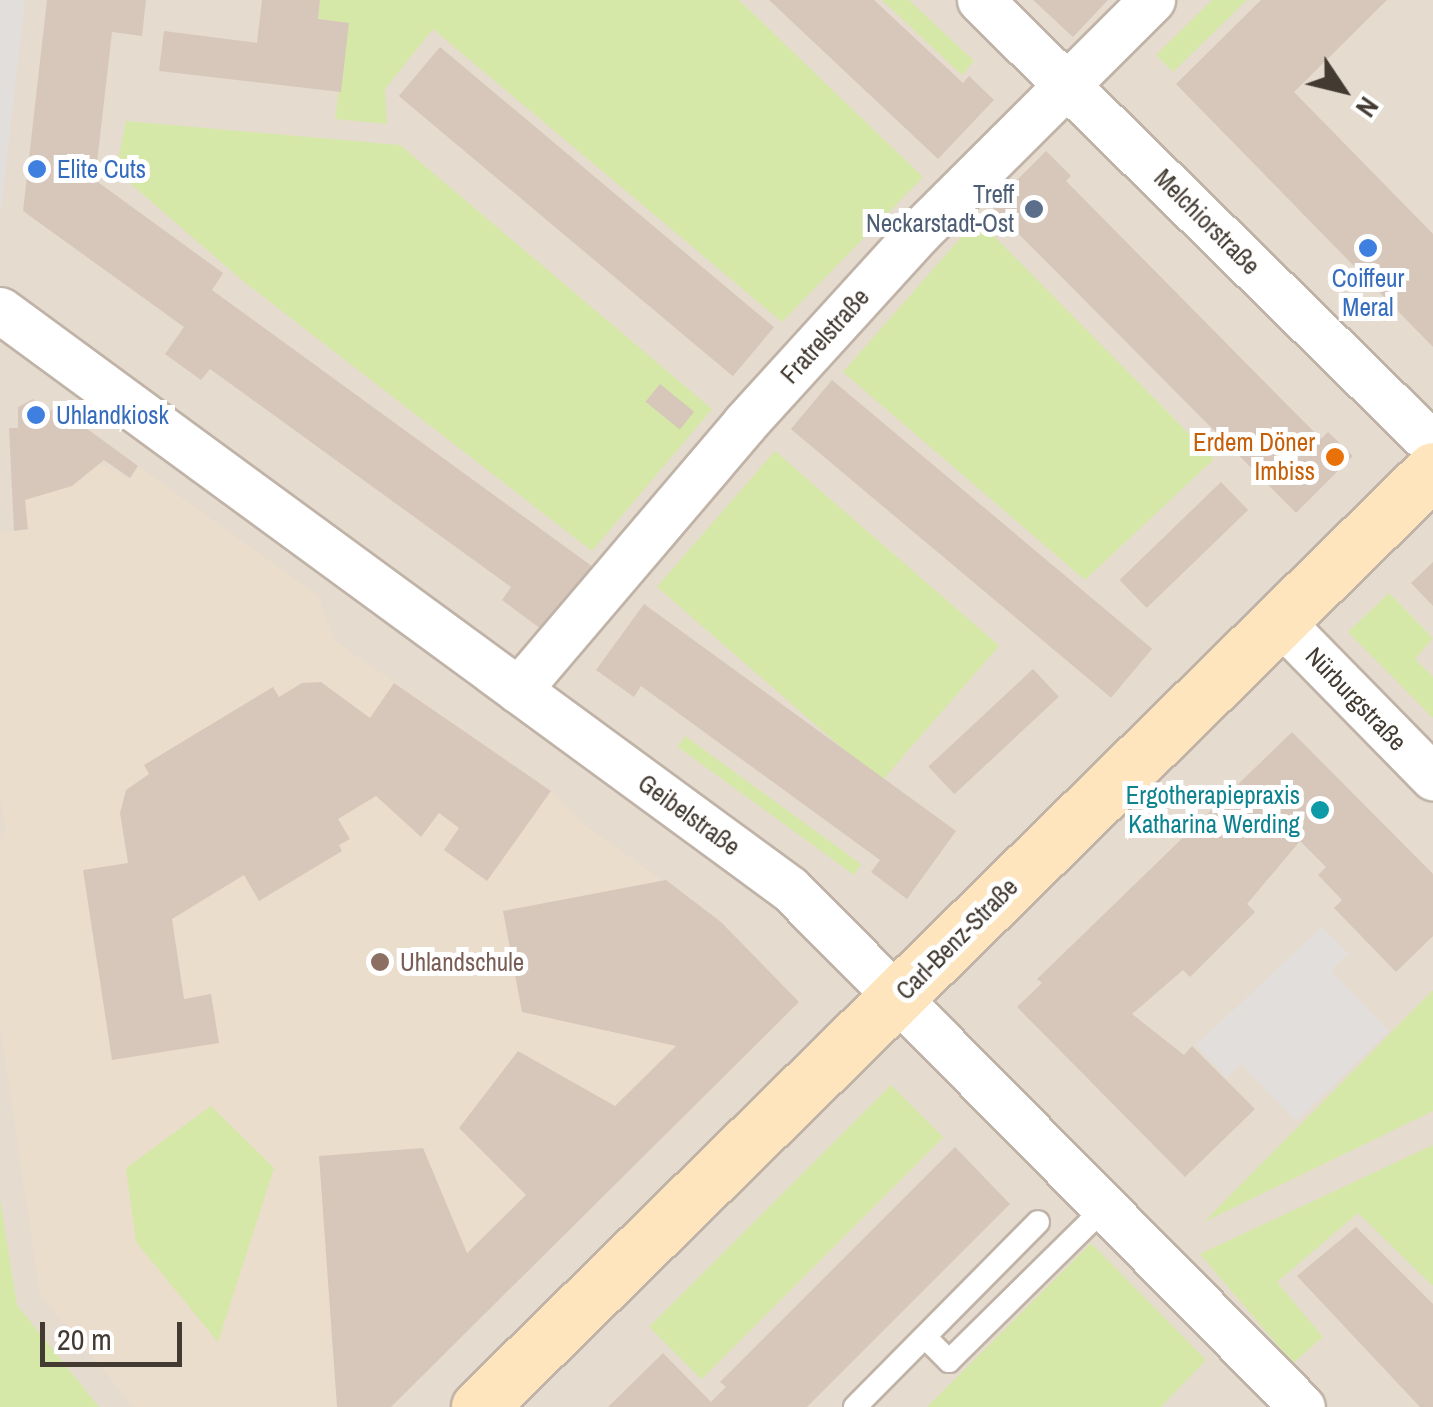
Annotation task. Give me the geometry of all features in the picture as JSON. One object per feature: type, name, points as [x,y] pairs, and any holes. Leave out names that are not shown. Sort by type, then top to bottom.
[{"type":"street","name":"Melchiorstraße","points":[[980,0],[1433,445]]},
{"type":"street","name":"Fratrelstraße","points":[[518,690],[758,409],[1066,83],[1152,0]]},
{"type":"street","name":"Geibelstraße","points":[[0,310],[790,890],[883,978],[1302,1407]]},
{"type":"street","name":"Carl-Benz-Straße","points":[[479,1407],[883,978],[1280,621],[1433,470]]},
{"type":"street","name":"Nürburgstraße","points":[[1280,621],[1433,778]]},
{"type":"lane","points":[[925,1337],[949,1360],[1105,1207]]},
{"type":"lane","points":[[855,1407],[1038,1222]]},
{"type":"shaded area","points":[[0,0],[1433,0],[1433,1407],[0,1407]]},
{"type":"shaded area","points":[[0,0],[25,0],[1,209],[0,209]]},
{"type":"shaded area","name":"Uhlandschule","points":[[99,464],[129,478],[138,466],[318,596],[335,641],[551,791],[583,824],[721,922],[799,1002],[391,1407],[134,1407],[40,1294],[0,1024],[0,841],[6,830],[0,795],[0,533],[27,529],[25,500]]},
{"type":"shaded area","points":[[1322,927],[1348,953],[1331,971],[1389,1031],[1296,1121],[1241,1064],[1227,1078],[1196,1045]]},
{"type":"green space","points":[[320,0],[739,0],[923,177],[782,322],[433,29],[385,89],[387,124],[335,119],[348,23],[318,19]]},
{"type":"green space","points":[[882,0],[909,0],[974,61],[962,75]]},
{"type":"green space","points":[[1212,0],[1247,0],[1173,72],[1156,55]]},
{"type":"green space","points":[[126,121],[400,145],[712,409],[592,551],[243,281],[116,171]]},
{"type":"green space","points":[[977,219],[1214,459],[1085,580],[843,372]]},
{"type":"green space","points":[[775,451],[999,646],[881,782],[657,587]]},
{"type":"green space","points":[[1389,593],[1433,638],[1415,659],[1433,677],[1433,718],[1348,632]]},
{"type":"green space","points":[[685,736],[861,864],[854,875],[677,747]]},
{"type":"green space","points":[[1433,990],[1433,1111],[1204,1222]]},
{"type":"green space","points":[[891,1085],[943,1137],[701,1379],[649,1327]]},
{"type":"green space","points":[[211,1106],[274,1168],[218,1342],[136,1242],[126,1168]]},
{"type":"green space","points":[[1433,1145],[1433,1286],[1358,1213],[1277,1282],[1323,1337],[1293,1363],[1200,1254]]},
{"type":"green space","points":[[0,1199],[17,1305],[99,1407],[0,1407]]},
{"type":"green space","points":[[1091,1243],[1206,1360],[1161,1407],[927,1407]]},
{"type":"building","points":[[47,0],[146,0],[142,36],[112,32],[95,180],[223,273],[212,290],[593,567],[545,632],[502,600],[511,587],[210,369],[201,380],[165,354],[184,327],[23,211]]},
{"type":"building","points":[[262,0],[320,0],[318,19],[349,23],[341,92],[159,71],[164,31],[257,43]]},
{"type":"building","points":[[769,0],[874,0],[963,83],[969,76],[994,100],[938,159]]},
{"type":"building","points":[[1033,0],[1108,0],[1073,37]]},
{"type":"building","points":[[1261,0],[1387,0],[1294,92],[1433,234],[1433,347],[1176,84]]},
{"type":"building","points":[[440,47],[774,327],[733,376],[399,96]]},
{"type":"building","points":[[1046,151],[1071,176],[1066,181],[1321,439],[1328,432],[1353,456],[1296,513],[991,206]]},
{"type":"building","points":[[832,380],[1152,649],[1111,698],[791,429]]},
{"type":"building","points":[[660,384],[694,412],[680,430],[646,402]]},
{"type":"building","points":[[33,399],[46,414],[56,406],[138,466],[130,478],[104,460],[72,486],[25,500],[28,529],[14,531],[9,428],[18,428],[18,407]]},
{"type":"building","points":[[1221,482],[1248,510],[1147,608],[1120,580]]},
{"type":"building","points":[[1433,562],[1433,606],[1411,583]]},
{"type":"building","points":[[644,604],[956,831],[907,899],[871,872],[880,860],[641,686],[634,697],[596,670]]},
{"type":"building","points":[[1033,669],[1059,697],[954,794],[928,767]]},
{"type":"building","points":[[321,682],[370,718],[394,683],[551,791],[487,881],[444,850],[459,828],[439,813],[421,837],[376,796],[338,819],[350,839],[339,845],[342,851],[259,901],[244,875],[172,919],[184,999],[211,994],[219,1043],[112,1060],[83,870],[128,863],[120,813],[126,790],[149,774],[144,765],[273,687],[279,697],[302,683]]},
{"type":"building","points":[[1292,732],[1433,874],[1433,936],[1396,972],[1334,908],[1342,900],[1318,875],[1326,867],[1300,841],[1247,904],[1255,912],[1190,977],[1183,970],[1132,1014],[1184,1055],[1192,1046],[1255,1109],[1185,1177],[1017,1007],[1042,983],[1037,979]]},
{"type":"building","points":[[666,880],[721,922],[799,1002],[391,1407],[337,1407],[319,1156],[423,1148],[467,1253],[526,1195],[459,1128],[518,1051],[615,1106],[676,1046],[522,1012],[503,911]]},
{"type":"building","points":[[955,1147],[1010,1204],[807,1407],[608,1407],[663,1353],[711,1402],[726,1387],[720,1382]]},
{"type":"building","points":[[1356,1227],[1433,1304],[1433,1407],[1420,1407],[1297,1276]]},
{"type":"place","name":"Elite Cuts","points":[[37,169]]},
{"type":"place","name":"Treff Neckarstadt-Ost","points":[[1034,209]]},
{"type":"place","name":"Coiffeur Meral","points":[[1368,248]]},
{"type":"place","name":"Uhlandkiosk","points":[[36,415]]},
{"type":"place","name":"Erdem Döner Imbiss","points":[[1335,457]]},
{"type":"place","name":"Ergotherapiepraxis Katharina Werding","points":[[1320,810]]},
{"type":"place","name":"Uhlandschule","points":[[380,962]]}]
